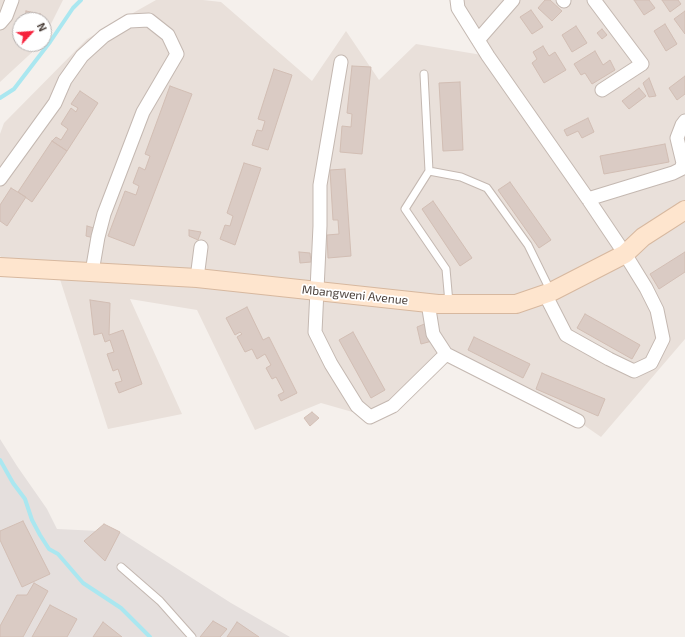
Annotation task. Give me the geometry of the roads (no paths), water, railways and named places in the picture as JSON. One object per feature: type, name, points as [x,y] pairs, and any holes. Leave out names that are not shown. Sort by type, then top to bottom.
[{"type":"street","points":[[0,23],[6,16],[12,0]]},
{"type":"street","points":[[457,0],[458,8],[478,40],[625,254],[658,310],[662,339],[650,363],[634,371],[609,360],[566,335],[548,293]]},
{"type":"street","points":[[478,40],[513,0]]},
{"type":"street","points":[[594,0],[642,64],[602,90]]},
{"type":"street","points":[[0,179],[55,103],[65,80],[82,56],[104,36],[129,21],[149,20],[168,35],[177,54],[143,112],[104,214],[98,236],[92,272]]},
{"type":"street","points":[[341,62],[320,185],[320,226],[315,332],[330,364],[357,406],[370,417],[393,406],[446,354]]},
{"type":"street","points":[[588,199],[674,173],[681,169],[683,163],[677,138],[685,121]]},
{"type":"street","name":"Mbangweni Avenue","points":[[0,267],[197,278],[428,303],[516,304],[548,293],[625,254],[643,237],[685,210]]},
{"type":"street","points":[[197,278],[201,247]]},
{"type":"street","points":[[428,303],[433,334],[446,354],[578,420]]},
{"type":"lane","points":[[424,74],[429,171],[405,209],[446,268],[450,304]]},
{"type":"lane","points":[[429,171],[461,177],[487,188],[528,245],[548,293]]},
{"type":"lane","points":[[121,567],[160,601],[192,637]]},
{"type":"waterway","points":[[0,98],[14,89],[50,42],[73,8],[81,0]]},
{"type":"waterway","points":[[0,460],[13,483],[25,499],[32,520],[49,549],[58,554],[83,583],[121,608],[150,637]]}]
